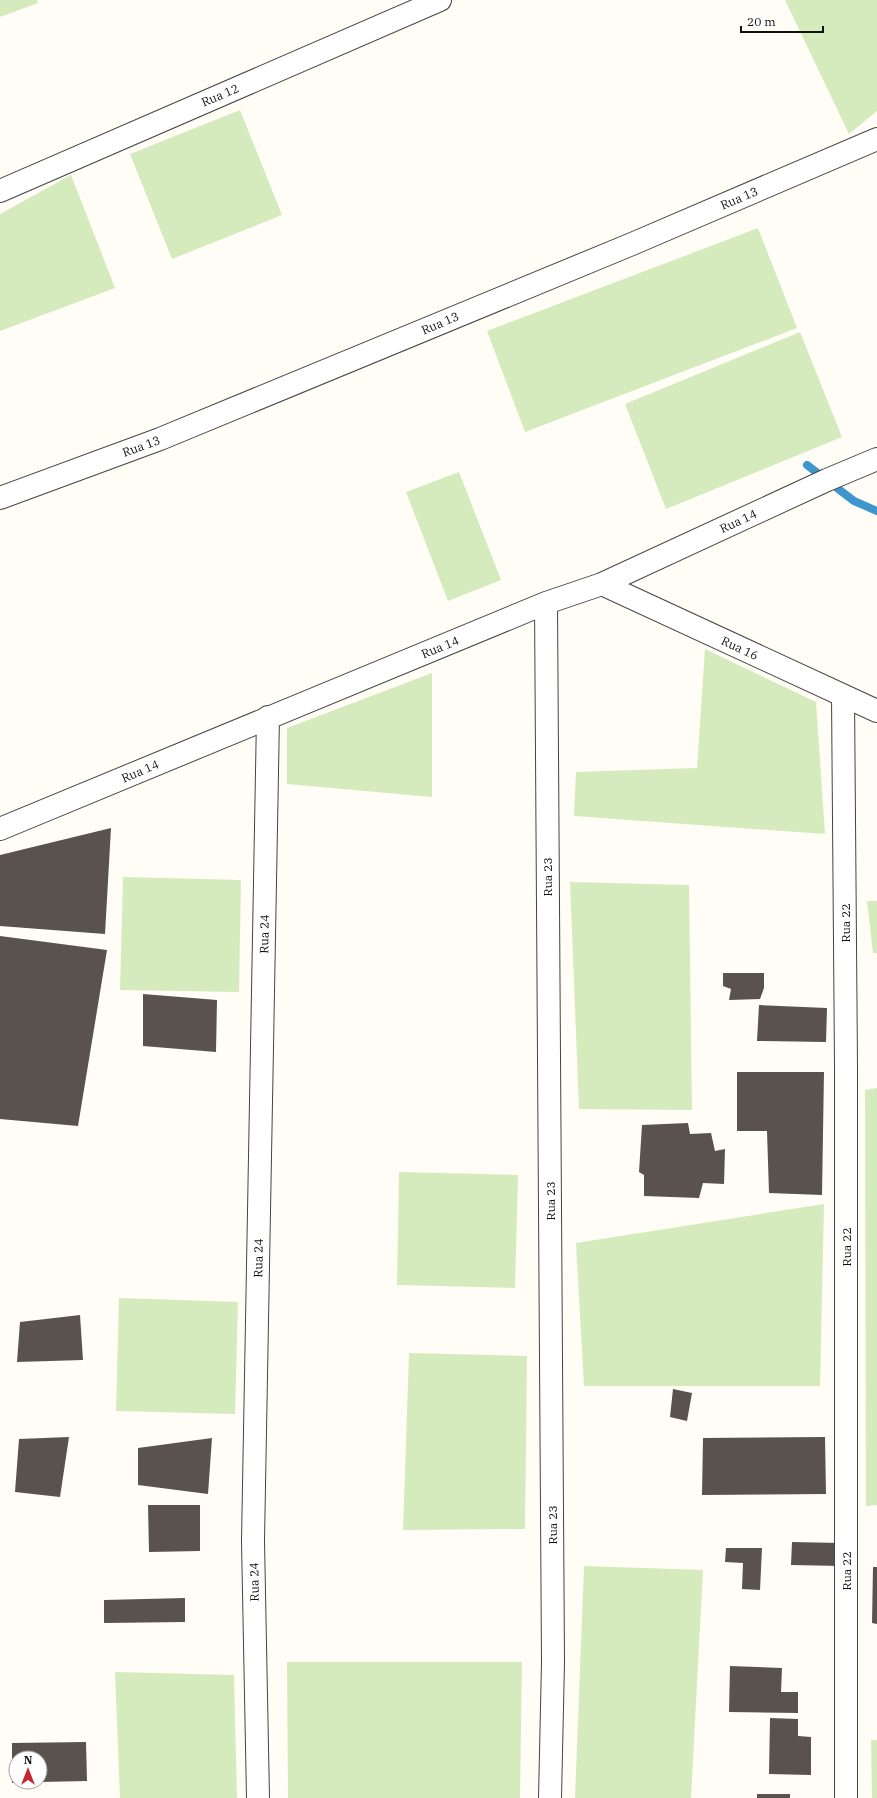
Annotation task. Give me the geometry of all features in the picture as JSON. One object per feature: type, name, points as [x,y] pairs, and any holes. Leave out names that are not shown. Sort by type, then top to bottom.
[{"type":"street","name":"Rua 12","points":[[0,191],[440,0]]},
{"type":"street","name":"Rua 13","points":[[0,498],[160,439],[618,250],[877,139]]},
{"type":"street","name":"Rua 14","points":[[0,829],[546,603],[602,584],[827,480],[877,459]]},
{"type":"street","name":"Rua 16","points":[[602,584],[877,711]]},
{"type":"street","name":"Rua 23","points":[[546,603],[553,1662],[550,1798]]},
{"type":"street","name":"Rua 22","points":[[843,696],[846,1082],[846,1798]]},
{"type":"street","name":"Rua 24","points":[[258,1798],[253,1541],[268,717]]},
{"type":"green space","points":[[0,0],[37,0],[38,3],[0,17]]},
{"type":"green space","points":[[785,0],[877,0],[877,111],[849,134]]},
{"type":"green space","points":[[240,110],[282,215],[172,259],[130,154]]},
{"type":"green space","points":[[71,175],[115,288],[0,331],[0,214]]},
{"type":"green space","points":[[758,228],[797,328],[525,432],[487,331]]},
{"type":"green space","points":[[800,332],[842,437],[666,509],[625,404]]},
{"type":"green space","points":[[459,472],[501,580],[448,601],[406,492]]},
{"type":"green space","points":[[705,649],[816,702],[825,834],[574,816],[576,772],[697,768]]},
{"type":"green space","points":[[432,673],[432,797],[287,784],[287,728]]},
{"type":"green space","points":[[123,877],[241,880],[239,992],[120,990]]},
{"type":"green space","points":[[570,882],[689,885],[692,1110],[579,1109]]},
{"type":"green space","points":[[867,901],[877,901],[877,953],[873,953]]},
{"type":"green space","points":[[877,1088],[877,1505],[866,1506],[865,1090]]},
{"type":"green space","points":[[399,1172],[518,1175],[515,1288],[397,1285]]},
{"type":"green space","points":[[824,1204],[820,1386],[584,1386],[576,1243]]},
{"type":"green space","points":[[119,1298],[238,1302],[235,1414],[116,1411]]},
{"type":"green space","points":[[409,1353],[527,1356],[525,1529],[403,1530]]},
{"type":"green space","points":[[584,1566],[703,1570],[691,1798],[575,1798]]},
{"type":"green space","points":[[287,1662],[522,1662],[520,1798],[288,1798]]},
{"type":"green space","points":[[115,1672],[234,1675],[237,1798],[120,1798]]},
{"type":"green space","points":[[871,1740],[877,1740],[877,1798],[872,1798]]},
{"type":"building","points":[[111,828],[105,934],[0,926],[0,855]]},
{"type":"building","points":[[0,936],[107,950],[78,1126],[0,1119]]},
{"type":"building","points":[[723,973],[764,973],[764,988],[760,999],[729,1000],[731,989],[723,986]]},
{"type":"building","points":[[143,994],[217,1000],[216,1052],[143,1046]]},
{"type":"building","points":[[759,1005],[827,1008],[826,1042],[757,1041]]},
{"type":"building","points":[[737,1072],[824,1072],[822,1195],[769,1193],[767,1131],[737,1131]]},
{"type":"building","points":[[688,1123],[690,1134],[711,1133],[715,1151],[725,1149],[724,1184],[703,1183],[699,1198],[644,1196],[644,1175],[639,1172],[642,1125]]},
{"type":"building","points":[[80,1315],[83,1360],[17,1362],[20,1322]]},
{"type":"building","points":[[673,1389],[692,1393],[687,1421],[670,1417]]},
{"type":"building","points":[[69,1437],[60,1497],[15,1492],[19,1439]]},
{"type":"building","points":[[825,1437],[826,1494],[702,1495],[703,1438]]},
{"type":"building","points":[[212,1438],[208,1494],[138,1485],[138,1448]]},
{"type":"building","points":[[148,1505],[200,1505],[200,1551],[149,1552]]},
{"type":"building","points":[[792,1542],[841,1543],[841,1566],[791,1565]]},
{"type":"building","points":[[726,1548],[762,1548],[760,1590],[742,1589],[743,1563],[725,1562]]},
{"type":"building","points":[[873,1567],[877,1567],[877,1624],[872,1623]]},
{"type":"building","points":[[185,1598],[185,1622],[104,1623],[104,1600]]},
{"type":"building","points":[[730,1666],[782,1668],[781,1692],[798,1692],[798,1713],[729,1712]]},
{"type":"building","points":[[770,1718],[798,1719],[798,1736],[811,1737],[811,1775],[769,1774]]},
{"type":"building","points":[[86,1742],[87,1781],[48,1782],[48,1750],[12,1750],[12,1743]]},
{"type":"building","points":[[757,1794],[790,1794],[790,1798],[757,1798]]},
{"type":"waterway","points":[[807,465],[854,501],[877,511]]}]
